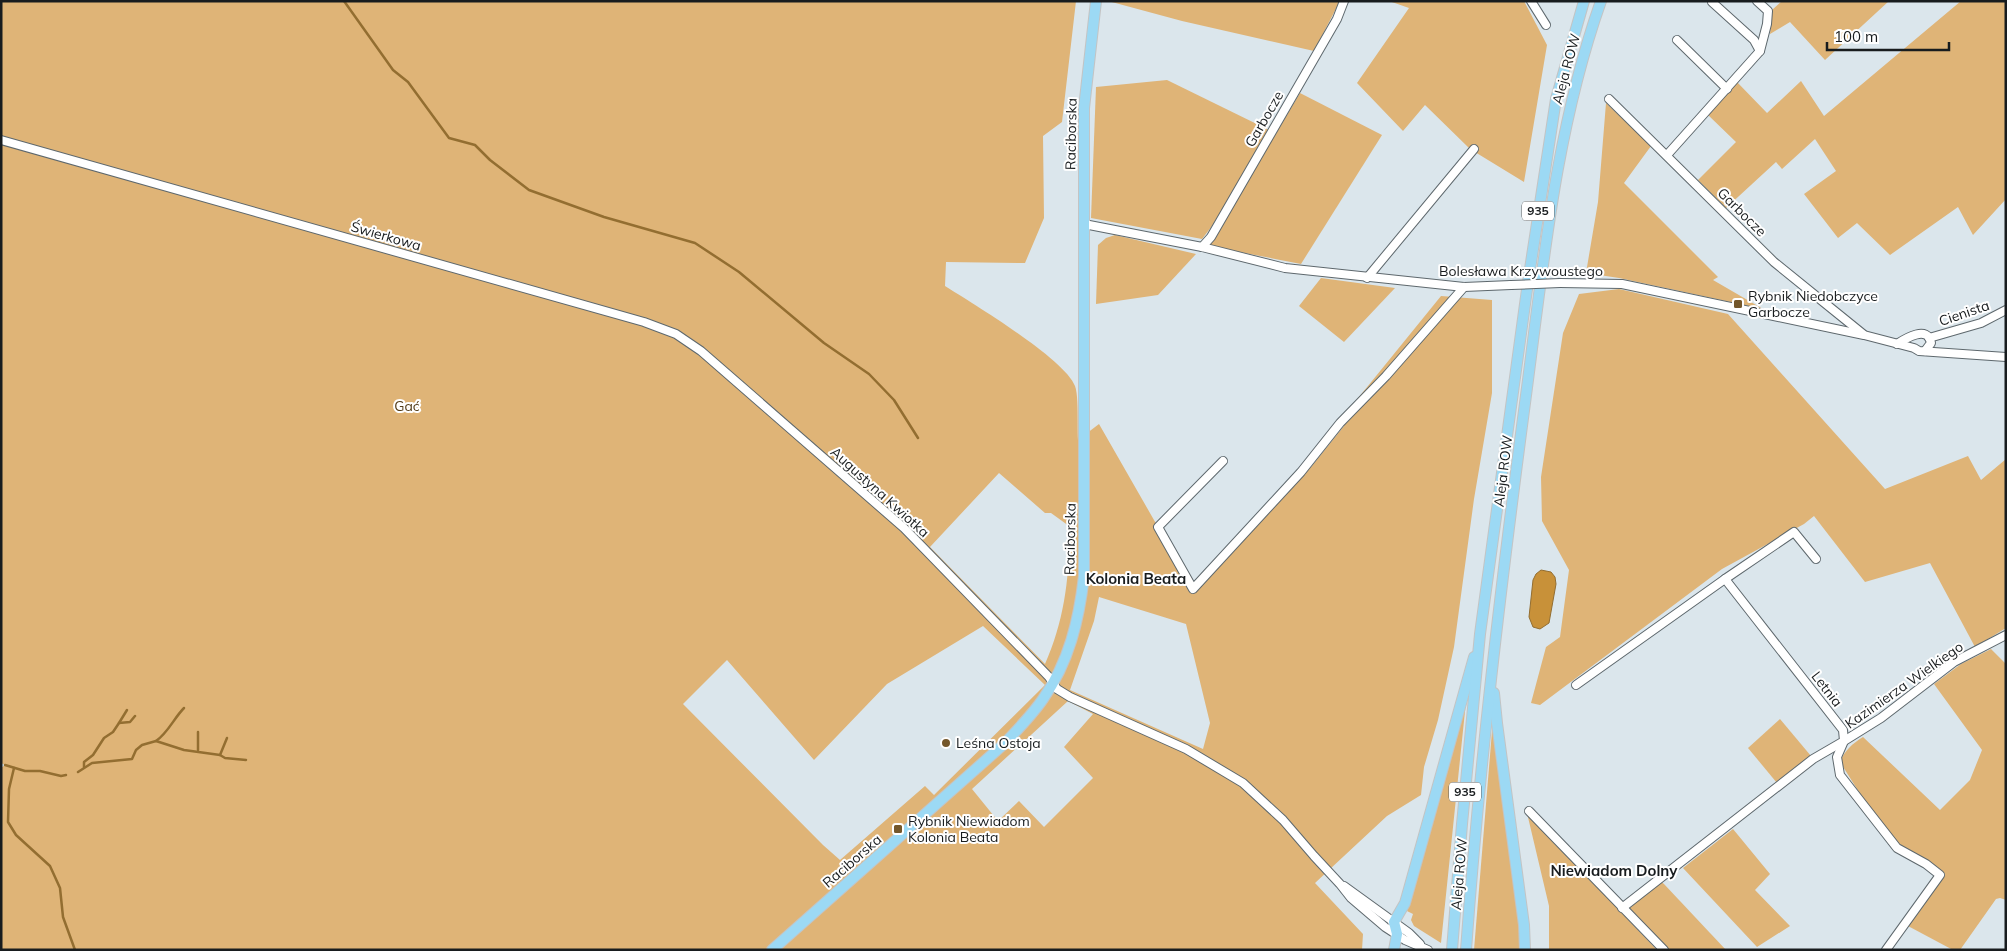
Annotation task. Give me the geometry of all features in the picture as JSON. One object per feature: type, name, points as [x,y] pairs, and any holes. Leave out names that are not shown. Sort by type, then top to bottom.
[{"type":"main road","name":"Raciborska","points":[[772,950],[994,753],[1030,716],[1052,684],[1074,636],[1084,576],[1084,108],[1096,1]]},
{"type":"main road","name":"Aleja ROW","points":[[1452,950],[1480,634],[1547,153],[1556,99],[1584,1]]},
{"type":"main road","name":"Aleja ROW","points":[[1466,950],[1492,661],[1558,161],[1582,58],[1601,1]]},
{"type":"main road","points":[[1394,950],[1397,934],[1394,922],[1405,902],[1480,634]]},
{"type":"main road","points":[[1492,661],[1497,723],[1523,916],[1525,950]]},
{"type":"street","name":"Garbocze","points":[[1202,248],[1211,237],[1336,19],[1344,1]]},
{"type":"street","points":[[1531,1],[1546,25]]},
{"type":"street","points":[[1667,155],[1760,51],[1767,24],[1768,11],[1757,1]]},
{"type":"street","points":[[1712,2],[1754,40],[1760,51]]},
{"type":"street","points":[[1677,40],[1727,89]]},
{"type":"street","name":"Garbocze","points":[[1609,99],[1774,262],[1864,335]]},
{"type":"street","name":"Świerkowa","points":[[1,140],[644,322],[676,334]]},
{"type":"street","points":[[1368,278],[1474,149]]},
{"type":"street","name":"Bolesława Krzywoustego","points":[[1084,224],[1202,248],[1285,268],[1368,278],[1464,287],[1560,283],[1622,284],[1864,335],[1914,348]]},
{"type":"street","points":[[1223,461],[1158,527],[1193,589],[1302,472],[1340,423],[1386,376],[1464,287]]},
{"type":"street","name":"Cienista","points":[[1930,340],[1981,323],[2006,310]]},
{"type":"street","points":[[1897,344],[1922,333],[1930,340],[1954,353]]},
{"type":"street","name":"Augustyna Kwiotka","points":[[676,334],[701,351],[904,528],[1049,677],[1057,690],[1186,749],[1243,783],[1283,820],[1340,884]]},
{"type":"street","points":[[1914,337],[1912,342],[1914,348],[1920,351],[2006,357]]},
{"type":"street","points":[[1925,351],[1930,340]]},
{"type":"street","points":[[1576,685],[1724,579],[1794,532],[1816,559]]},
{"type":"street","name":"Letnia","points":[[1724,579],[1843,730],[1844,741]]},
{"type":"street","name":"Kazimierza Wielkiego","points":[[1886,950],[1940,875],[1926,864],[1897,848],[1840,776],[1837,757],[1844,741],[1881,718],[1954,662],[2006,635]]},
{"type":"street","points":[[1622,908],[1813,759],[1844,741]]},
{"type":"street","points":[[1529,811],[1664,950]]},
{"type":"street","points":[[1340,884],[1356,893],[1409,933],[1425,948]]},
{"type":"street","points":[[1340,884],[1366,912],[1405,940],[1425,948]]},
{"type":"green space","name":"Gać","points":[[1,1],[1076,1],[1062,122],[1043,136],[1044,218],[1025,263],[946,262],[945,286],[1037,347],[1068,375],[1076,391],[1078,440],[1099,424],[1193,593],[1311,467],[1344,426],[1346,413],[1441,296],[1492,300],[1492,393],[1474,499],[1454,647],[1438,720],[1424,767],[1421,795],[1387,816],[1315,883],[1363,934],[1362,950],[1,950],[1,768],[5,765],[1,763]],"holes":[[[999,473],[1045,513],[1051,513],[1069,526],[1065,596],[1062,613],[1045,664],[930,547]],[[1099,597],[1186,624],[1210,723],[1203,749],[1070,690],[1094,621]],[[983,626],[1045,685],[934,795],[925,786],[840,860],[683,704],[727,660],[814,760],[887,684]],[[1068,701],[1093,714],[1064,747],[1093,778],[1044,827],[1019,801],[998,821],[972,789]]]},
{"type":"green space","points":[[1108,1],[1340,1],[1314,51],[1182,21]]},
{"type":"green space","points":[[1389,1],[1524,1],[1547,45],[1524,182],[1470,149],[1425,105],[1403,131],[1357,83],[1409,8]]},
{"type":"green space","points":[[1782,1],[1889,1],[1825,60],[1790,22],[1770,34],[1772,10]]},
{"type":"green space","points":[[1961,1],[2006,1],[2006,199],[1973,235],[1958,207],[1890,255],[1857,223],[1838,238],[1804,194],[1836,171],[1815,139],[1782,169],[1776,162],[1726,208],[1698,180],[1736,142],[1707,114],[1737,82],[1767,113],[1801,81],[1824,116]]},
{"type":"green space","points":[[1167,80],[1269,130],[1212,226],[1202,239],[1091,218],[1096,87]]},
{"type":"green space","points":[[1300,93],[1382,135],[1301,264],[1209,246]]},
{"type":"green space","points":[[1606,103],[1651,146],[1624,183],[1718,277],[1713,280],[1763,309],[1619,278],[1586,273],[1598,202]]},
{"type":"green space","points":[[1115,235],[1196,254],[1158,295],[1096,304],[1098,245],[1106,238]]},
{"type":"green space","points":[[1321,278],[1395,288],[1344,342],[1299,306]]},
{"type":"green space","points":[[1619,289],[1728,314],[1885,489],[1968,456],[1981,480],[2006,459],[2006,628],[1975,647],[1930,563],[1865,582],[1814,516],[1804,524],[1722,569],[1540,705],[1531,703],[1546,647],[1560,637],[1569,570],[1542,521],[1541,477],[1563,333],[1579,294]]},
{"type":"green space","points":[[1991,649],[2006,664],[2006,900],[1996,899],[1960,950],[1953,950],[1908,926],[1945,874],[1898,843],[1864,800],[1840,762],[1849,748],[1863,737],[1940,810],[1970,780],[1982,750],[1934,684],[1961,664]]},
{"type":"green space","points":[[1467,692],[1441,943],[1414,926],[1411,920],[1413,914],[1407,911]]},
{"type":"green space","points":[[1493,719],[1519,924],[1519,950],[1474,950]]},
{"type":"green space","points":[[1780,719],[1811,756],[1777,783],[1748,748]]},
{"type":"green space","points":[[1527,813],[1657,950],[1549,950],[1549,906]]},
{"type":"green space","points":[[1733,829],[1770,874],[1755,890],[1790,926],[1757,947],[1683,868]]},
{"type":"green space","points":[[1660,881],[1726,950],[1669,950],[1627,909]]},
{"type":"shaded area","points":[[1541,570],[1551,572],[1555,577],[1556,584],[1549,623],[1540,629],[1533,627],[1529,617],[1533,580]]},
{"type":"waterway","points":[[344,1],[393,70],[408,82],[449,138],[475,145],[490,160],[529,190],[604,217],[695,243],[739,272],[824,343],[869,374],[894,400],[918,438]]},
{"type":"waterway","points":[[156,741],[164,734],[184,708]]},
{"type":"waterway","points":[[119,723],[127,710]]},
{"type":"waterway","points":[[84,767],[84,762],[93,755],[104,738],[113,732],[119,723],[130,722],[135,716]]},
{"type":"waterway","points":[[198,732],[198,750]]},
{"type":"waterway","points":[[220,755],[227,738]]},
{"type":"waterway","points":[[78,772],[92,763],[132,759],[136,750],[142,745],[156,741],[184,750],[246,760]]},
{"type":"waterway","points":[[5,765],[25,771],[66,775]]},
{"type":"waterway","points":[[14,768],[9,789],[8,822],[16,835],[50,866],[60,888],[63,917],[75,950]]},
{"type":"place","name":"Rybnik Niedobczyce Garbocze","points":[[1738,304]]},
{"type":"place","name":"Leśna Ostoja","points":[[946,743]]},
{"type":"place","name":"Rybnik Niewiadom Kolonia Beata","points":[[898,829]]},
{"type":"district","name":"Kolonia Beata","points":[[1136,579]]},
{"type":"district","name":"Niewiadom Dolny","points":[[1614,871]]}]
